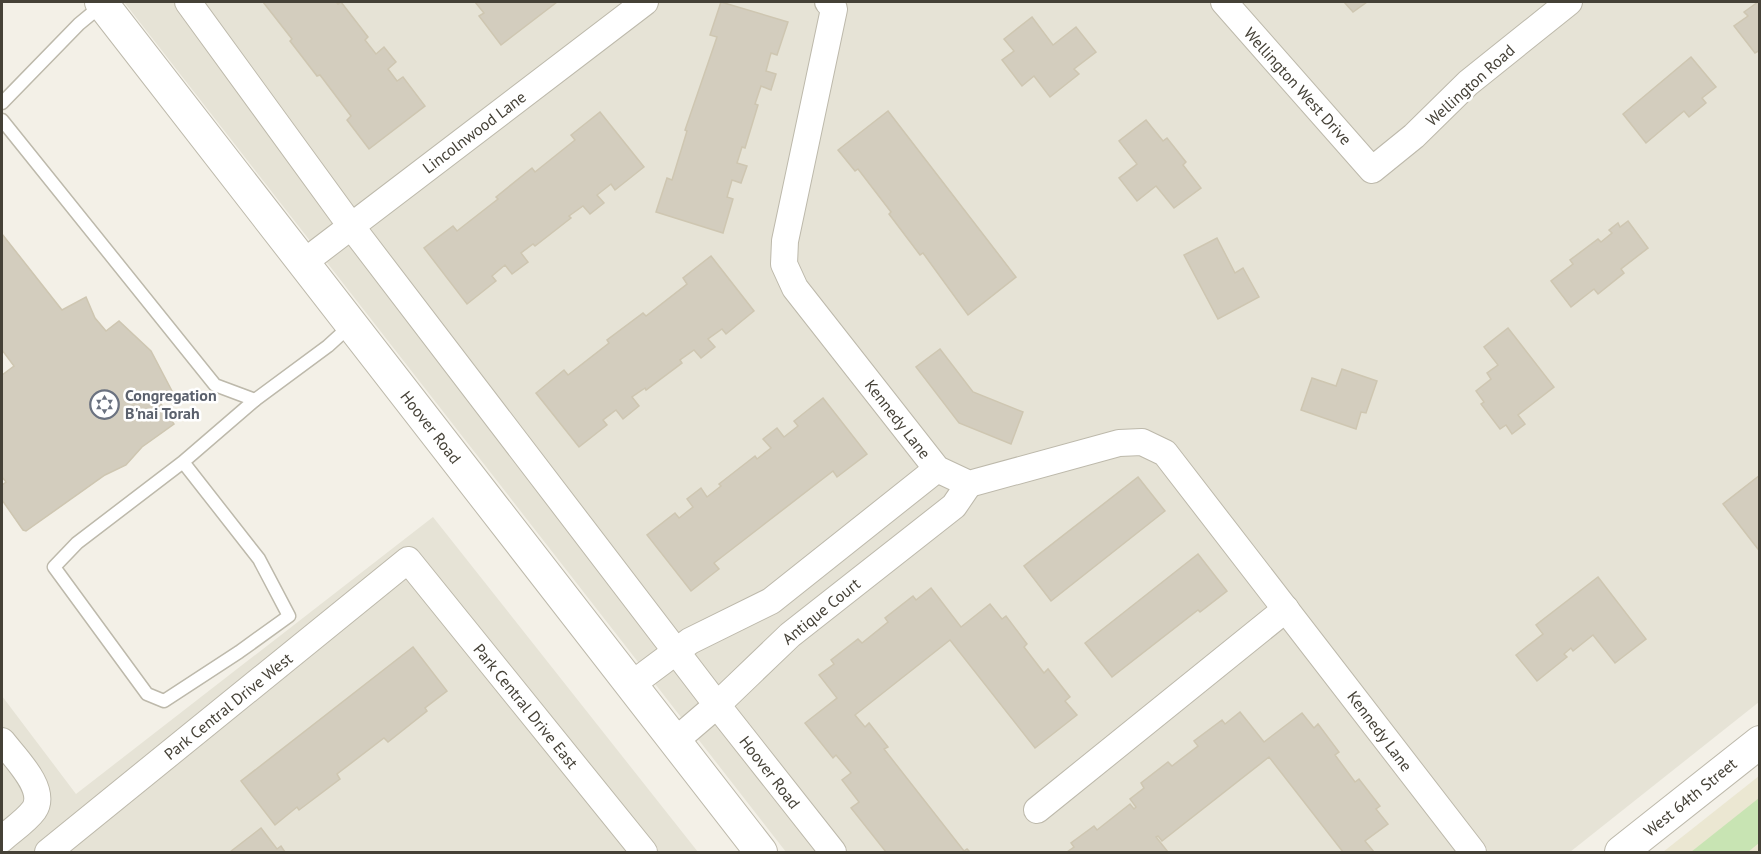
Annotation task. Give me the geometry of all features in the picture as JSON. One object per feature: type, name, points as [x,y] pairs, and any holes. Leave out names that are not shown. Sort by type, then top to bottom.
[{"type":"street","name":"Hoover Road","points":[[188,2],[351,226],[717,705],[833,852]]},
{"type":"street","name":"Lincolnwood Lane","points":[[303,262],[645,2]]},
{"type":"street","name":"Kennedy Lane","points":[[828,2],[834,9],[785,241],[784,264],[795,288],[937,469],[969,484],[1119,442],[1142,442],[1165,453],[1473,852]]},
{"type":"street","name":"Wellington West Drive","points":[[1224,2],[1372,170]]},
{"type":"street","name":"Wellington Road","points":[[1372,170],[1414,136],[1468,83],[1569,2]]},
{"type":"street","name":"Hoover Road","points":[[102,3],[761,852]]},
{"type":"street","points":[[631,685],[690,641],[771,601],[937,469]]},
{"type":"street","name":"Antique Court","points":[[675,741],[717,705],[790,635],[954,506],[969,484]]},
{"type":"street","name":"Park Central Drive West","points":[[48,852],[408,560]]},
{"type":"street","name":"Park Central Drive East","points":[[408,560],[644,852]]},
{"type":"street","points":[[1037,810],[1286,609]]},
{"type":"street","points":[[2,741],[37,789],[37,798],[32,812],[2,839]]},
{"type":"street","name":"West 64th Street","points":[[1621,852],[1760,742]]},
{"type":"lane","points":[[2,103],[102,3]]},
{"type":"lane","points":[[2,120],[215,385],[255,400]]},
{"type":"lane","points":[[183,462],[259,559],[289,616],[240,652],[164,701],[147,694],[54,567],[77,543],[183,462],[255,400],[328,346],[351,325]]},
{"type":"shaded area","points":[[124,2],[1759,2],[1759,702],[1570,852],[786,852]]},
{"type":"shaded area","points":[[433,517],[698,852],[2,852],[2,696],[76,794]]},
{"type":"shaded area","points":[[1759,776],[1759,852],[1663,852]]},
{"type":"green space","points":[[1759,798],[1759,843],[1748,852],[1691,852]]},
{"type":"building","points":[[263,2],[336,2],[338,4],[341,2],[368,37],[365,40],[376,54],[384,47],[396,62],[388,69],[397,81],[403,77],[425,106],[369,149],[347,120],[351,116],[320,75],[317,76]]},
{"type":"building","points":[[475,2],[557,2],[501,45],[479,16],[484,13]]},
{"type":"building","points":[[721,2],[788,22],[777,55],[771,53],[766,71],[776,74],[771,90],[761,86],[755,104],[758,105],[745,148],[742,147],[737,163],[747,166],[741,183],[732,180],[727,197],[733,199],[723,233],[656,212],[667,178],[672,180],[687,131],[685,130],[717,37],[710,35]]},
{"type":"building","points":[[1344,2],[1367,2],[1353,12]]},
{"type":"building","points":[[1760,2],[1760,50],[1755,53],[1734,26],[1748,16],[1744,12]]},
{"type":"building","points":[[1032,17],[1053,45],[1076,27],[1096,52],[1074,69],[1079,74],[1050,97],[1034,76],[1022,86],[1002,60],[1014,51],[1004,39]]},
{"type":"building","points":[[1691,57],[1716,87],[1702,98],[1706,103],[1689,117],[1684,111],[1646,143],[1623,114]]},
{"type":"building","points":[[888,111],[1016,277],[968,315],[923,253],[920,255],[889,214],[891,212],[858,169],[855,171],[838,150]]},
{"type":"building","points":[[600,112],[644,167],[615,190],[611,184],[597,195],[604,203],[590,214],[583,206],[535,246],[533,244],[521,253],[528,262],[512,274],[505,265],[492,276],[496,281],[467,304],[424,248],[453,226],[457,231],[498,199],[496,197],[532,168],[535,172],[575,140],[571,135]]},
{"type":"building","points":[[1146,120],[1163,141],[1167,138],[1186,162],[1183,165],[1201,188],[1174,208],[1156,186],[1137,201],[1119,178],[1137,164],[1119,141]]},
{"type":"building","points":[[1628,221],[1648,248],[1621,269],[1624,273],[1598,294],[1594,289],[1571,307],[1551,281],[1573,264],[1570,260],[1598,239],[1601,242],[1612,233],[1609,230],[1618,223],[1620,227]]},
{"type":"building","name":"Congregation B'nai Torah","points":[[2,234],[62,310],[86,297],[95,318],[106,331],[119,321],[151,351],[172,391],[159,401],[174,424],[142,447],[126,465],[105,475],[26,531],[2,500],[2,485],[6,482],[2,477],[2,375],[14,366],[2,350]]},
{"type":"building","points":[[1217,238],[1235,273],[1243,268],[1259,297],[1218,319],[1184,255]]},
{"type":"building","points":[[711,256],[754,311],[726,334],[722,329],[708,339],[715,347],[701,358],[694,350],[680,360],[682,363],[646,390],[645,388],[632,397],[639,406],[623,419],[616,410],[603,420],[607,425],[579,447],[536,393],[564,370],[568,375],[609,343],[607,340],[643,313],[646,316],[687,284],[683,278]]},
{"type":"building","points":[[1508,328],[1554,387],[1518,415],[1525,424],[1512,434],[1506,425],[1500,429],[1481,404],[1484,402],[1476,391],[1491,379],[1487,373],[1498,365],[1484,347]]},
{"type":"building","points":[[940,349],[973,392],[1023,412],[1011,444],[959,423],[916,367]]},
{"type":"building","points":[[1342,369],[1377,381],[1366,413],[1361,412],[1356,429],[1301,410],[1312,378],[1336,386]]},
{"type":"building","points":[[823,398],[867,454],[837,477],[833,471],[714,563],[719,569],[691,591],[647,535],[675,513],[679,518],[693,507],[687,499],[701,488],[707,497],[721,486],[719,484],[755,456],[757,459],[771,448],[763,439],[777,428],[784,437],[798,426],[794,421]]},
{"type":"building","points":[[1760,475],[1760,547],[1758,549],[1723,504]]},
{"type":"building","points":[[1138,477],[1165,511],[1051,601],[1024,566]]},
{"type":"building","points":[[1198,554],[1227,591],[1200,612],[1198,610],[1112,677],[1085,643]]},
{"type":"building","points":[[1598,577],[1646,639],[1615,663],[1593,635],[1573,651],[1571,648],[1564,654],[1567,657],[1537,681],[1516,655],[1543,634],[1536,625]]},
{"type":"building","points":[[931,588],[961,627],[990,604],[1002,619],[1006,616],[1027,644],[1024,647],[1044,673],[1048,669],[1070,697],[1065,701],[1077,715],[1035,748],[950,640],[855,715],[865,727],[869,723],[888,747],[884,749],[964,851],[967,849],[970,852],[886,852],[851,808],[859,802],[842,780],[851,773],[836,755],[833,758],[805,723],[837,698],[819,675],[834,664],[831,660],[858,639],[862,643],[888,622],[885,618],[913,596],[916,600]]},
{"type":"building","points":[[413,647],[447,691],[425,708],[427,711],[388,742],[384,738],[337,774],[340,779],[299,810],[297,807],[275,825],[241,781]]},
{"type":"building","points":[[1240,712],[1264,742],[1302,713],[1314,728],[1318,724],[1339,752],[1335,755],[1355,782],[1359,779],[1380,806],[1376,809],[1388,824],[1365,841],[1374,852],[1343,852],[1269,757],[1162,841],[1158,836],[1156,837],[1168,852],[1067,852],[1074,847],[1071,843],[1094,826],[1097,830],[1130,804],[1134,809],[1136,807],[1130,799],[1144,788],[1141,783],[1168,762],[1172,766],[1198,746],[1194,741],[1222,720],[1225,724]]},
{"type":"building","points":[[261,828],[277,849],[281,846],[285,852],[230,852]]},
{"type":"place","name":"Congregation B'nai Torah","points":[[104,404]]}]
